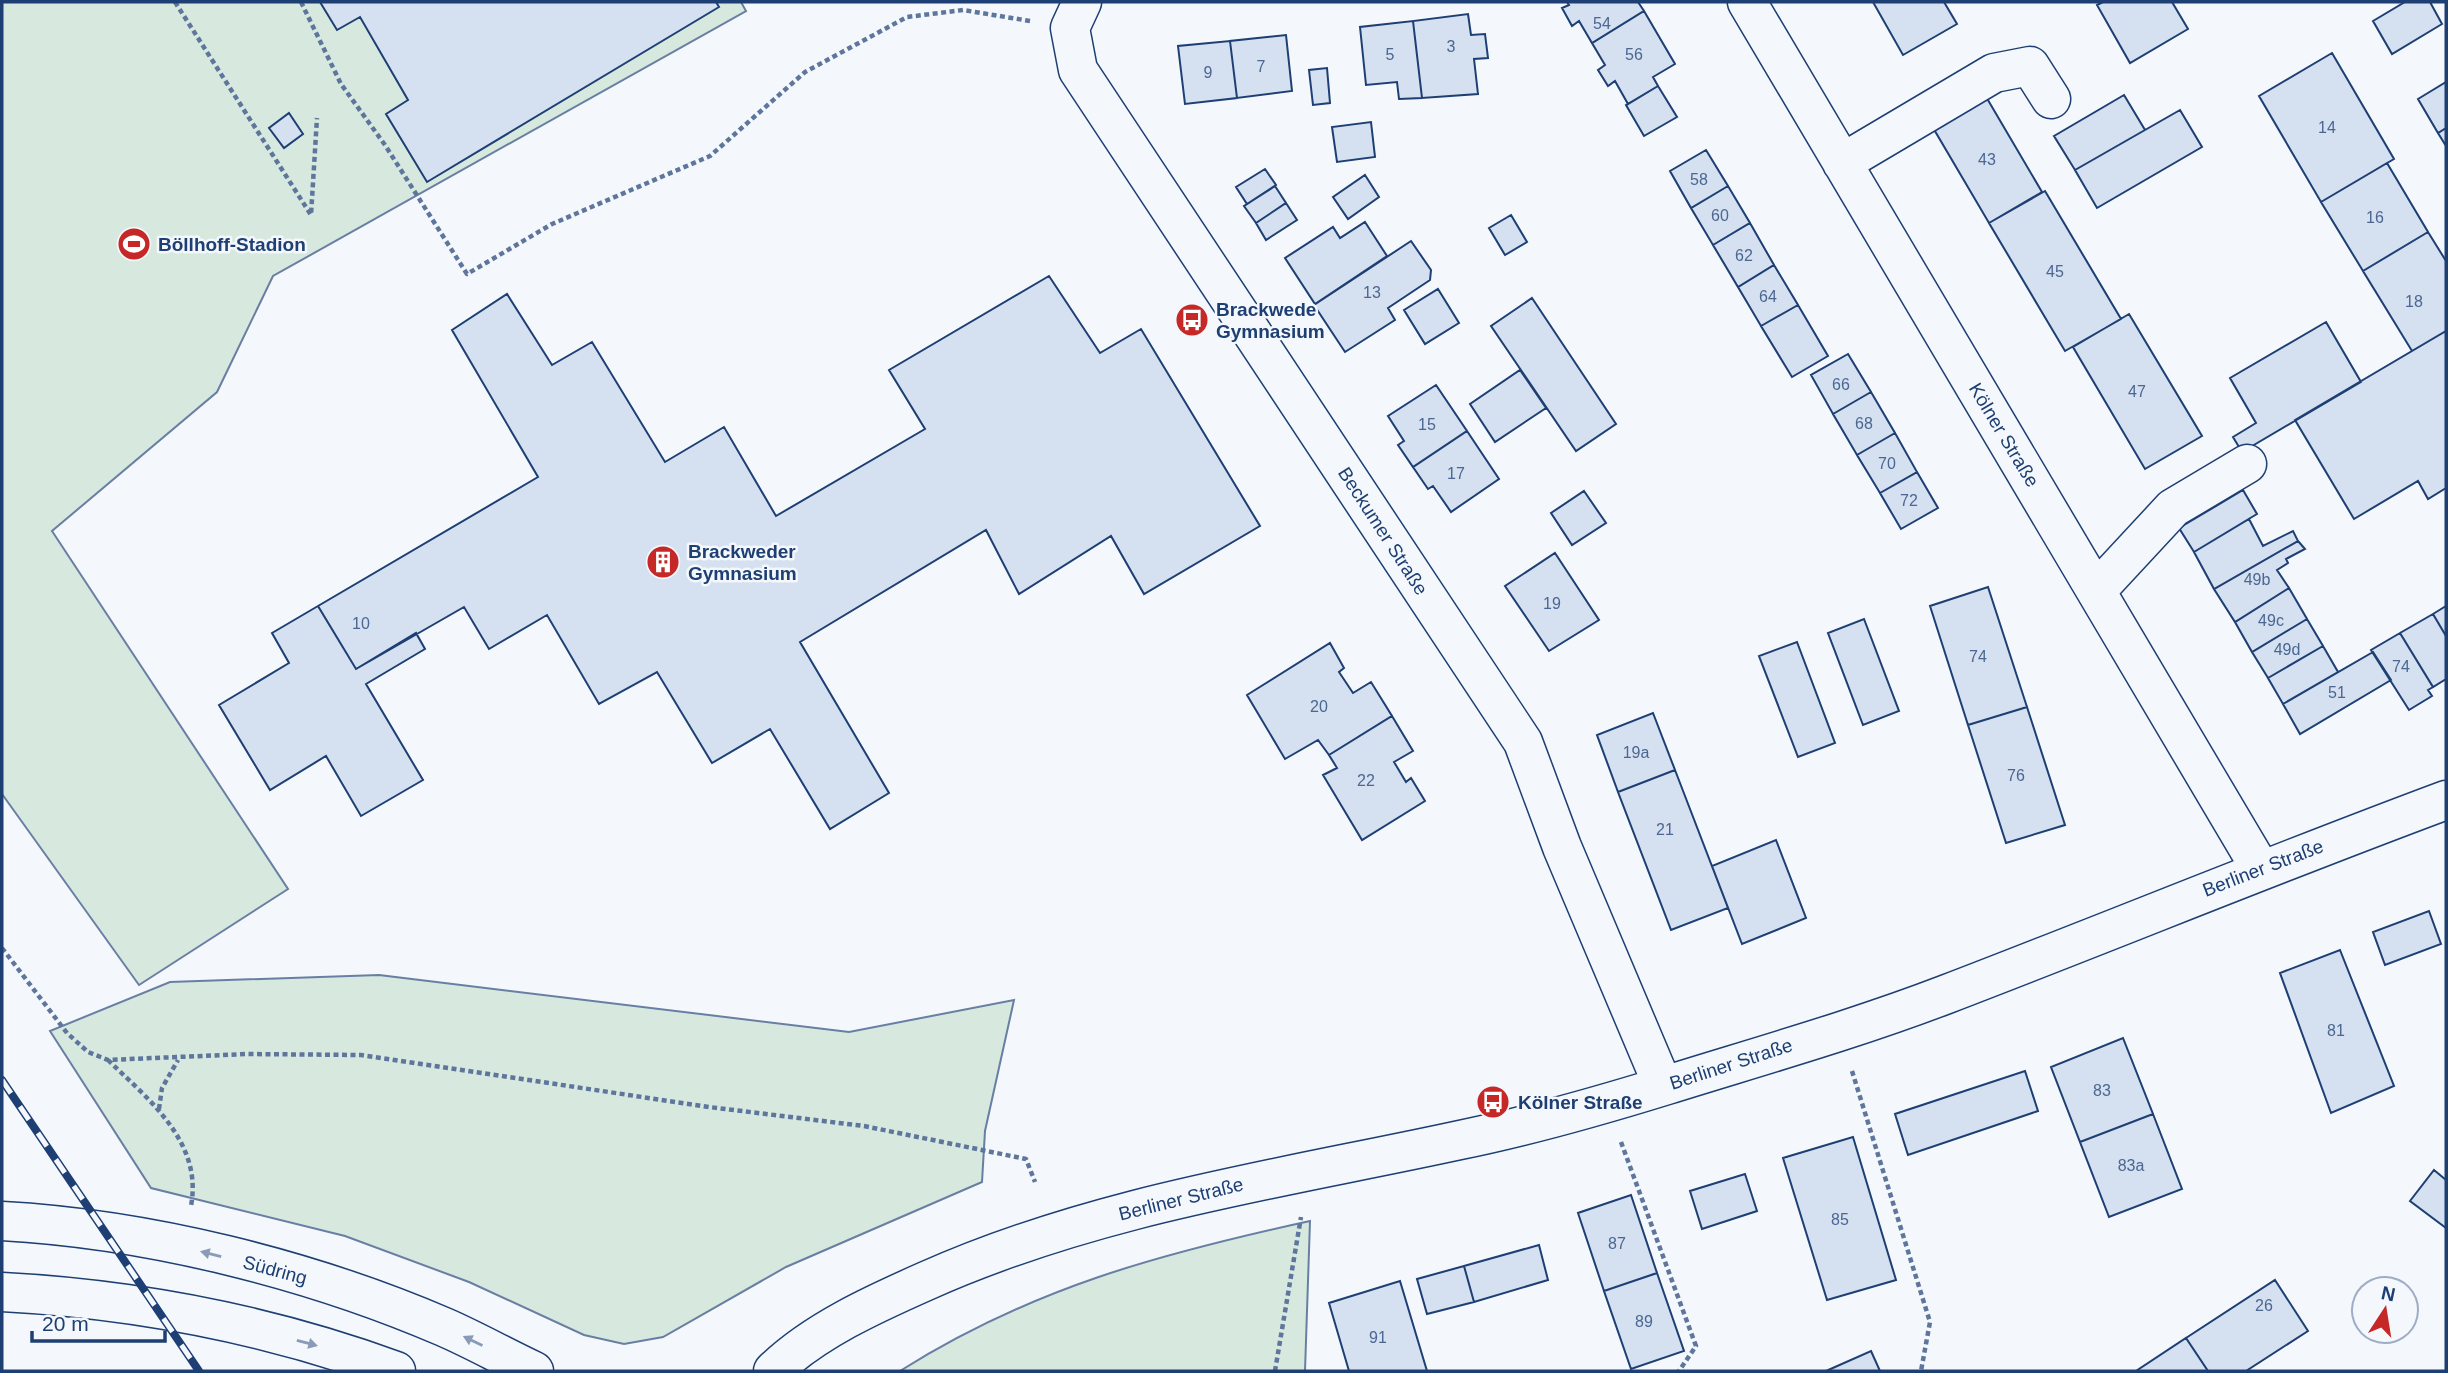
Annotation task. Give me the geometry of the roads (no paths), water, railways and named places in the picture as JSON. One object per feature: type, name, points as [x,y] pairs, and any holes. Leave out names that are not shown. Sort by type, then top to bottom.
[{"type":"street","name":"Kölner Straße","points":[[1747,2],[2260,869]]},
{"type":"street","name":"Beckumer Straße","points":[[1076,15],[1079,70],[1523,742],[1562,847],[1663,1086]]},
{"type":"street","points":[[1842,163],[1994,73],[2030,66],[2051,99]]},
{"type":"street","points":[[2096,591],[2173,508],[2247,464]]},
{"type":"street","name":"Berliner Straße","points":[[773,1371],[821,1336],[883,1300],[962,1265],[1076,1225],[1205,1192],[1464,1140],[1663,1086],[1943,995],[2260,869],[2446,800]]},
{"type":"street","name":"Südring","points":[[2,1221],[51,1224],[170,1244],[283,1271],[359,1295],[444,1327],[534,1371]]},
{"type":"street","points":[[2,1292],[136,1306],[241,1325],[347,1353],[396,1371]]},
{"type":"railway","points":[[2,1080],[199,1371]]},
{"type":"place","name":"Böllhoff-Stadion","points":[[134,244]]},
{"type":"place","name":"Brackwede Gymnasium","points":[[1192,320]]},
{"type":"place","name":"Brackweder Gymnasium","points":[[663,562]]},
{"type":"place","name":"Kölner Straße","points":[[1493,1102]]}]
